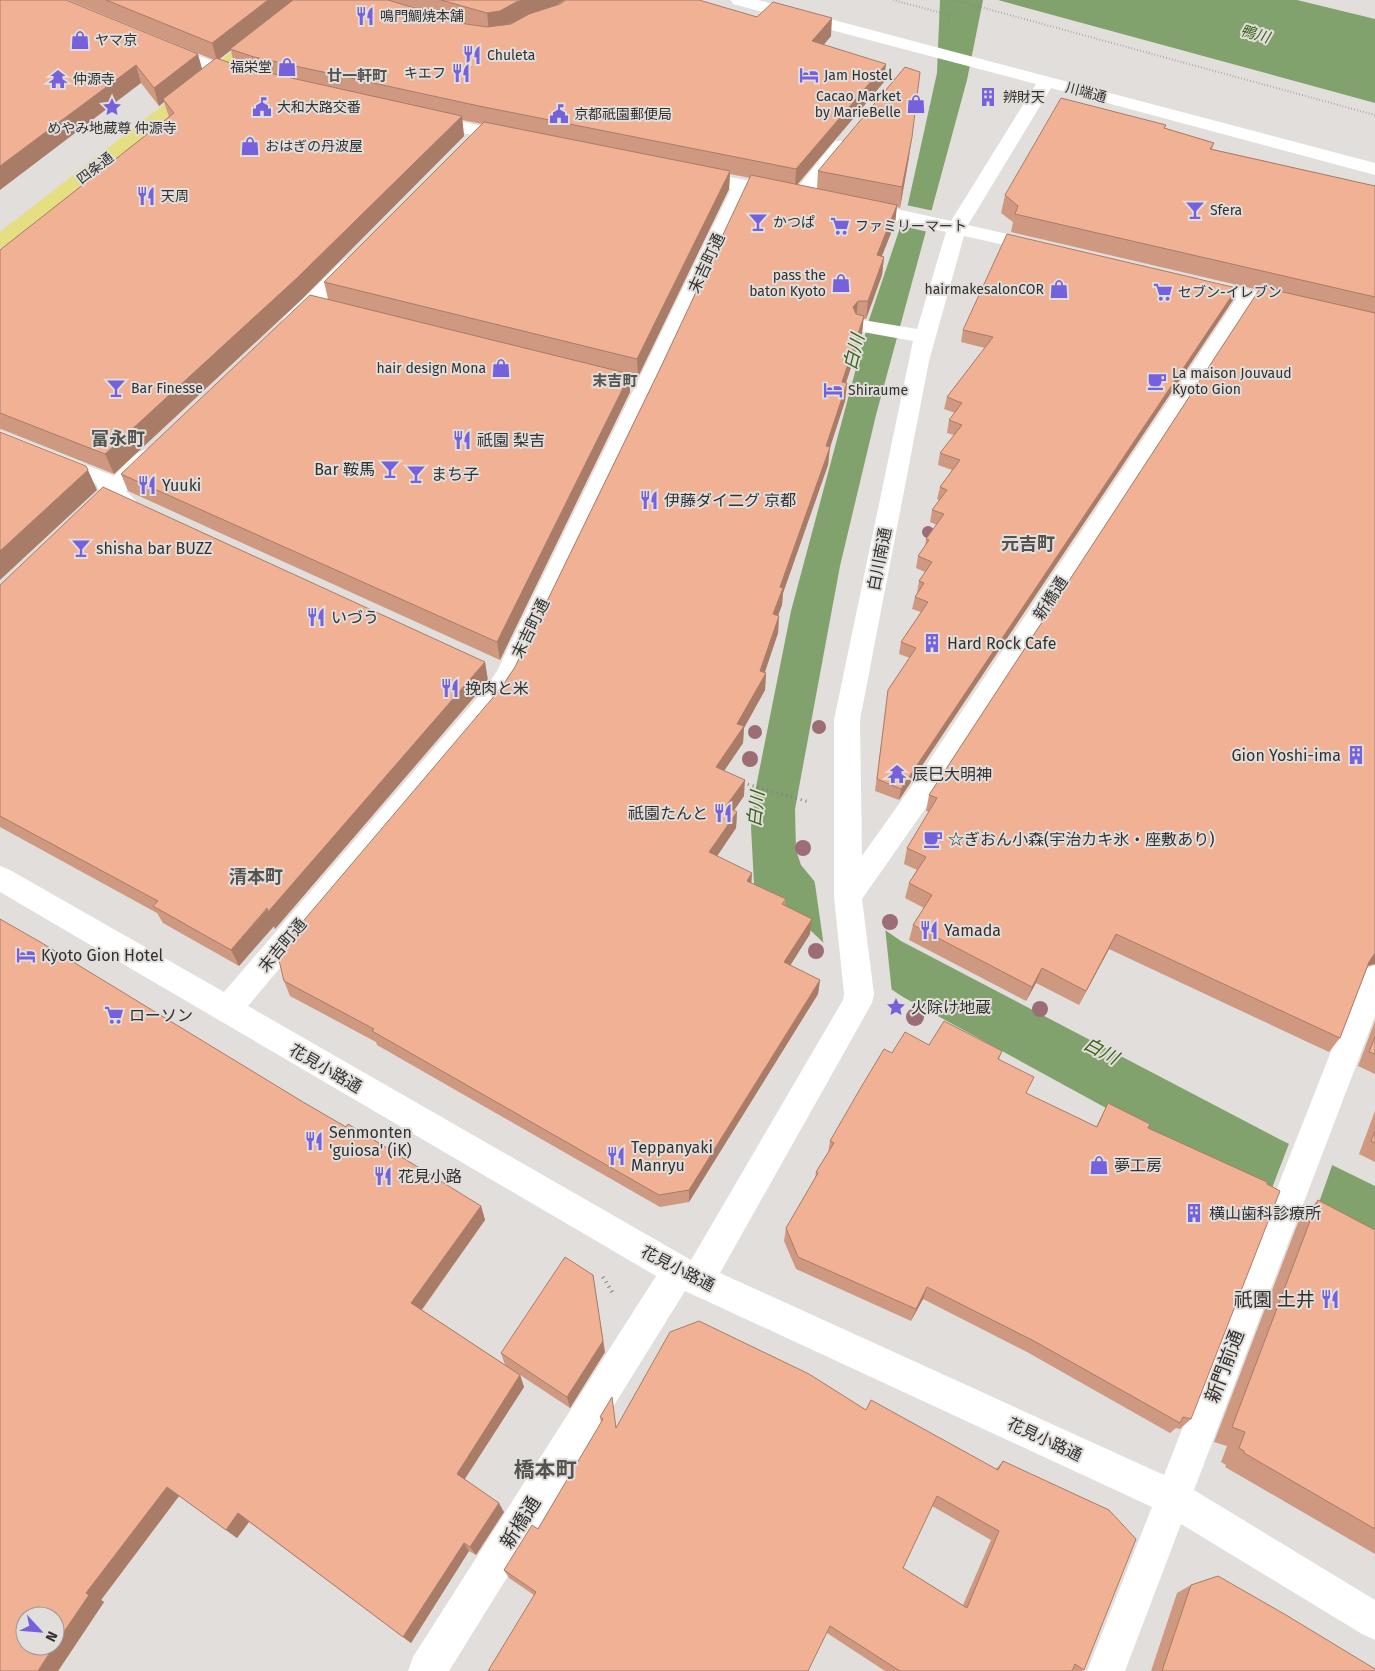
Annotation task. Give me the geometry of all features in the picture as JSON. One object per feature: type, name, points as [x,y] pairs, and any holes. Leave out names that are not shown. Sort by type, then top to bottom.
[{"type":"main road","name":"四条通","points":[[0,242],[308,0]]},
{"type":"street","name":"川端通","points":[[739,0],[1375,169]]},
{"type":"street","name":"川端通","points":[[799,0],[1375,151]]},
{"type":"street","points":[[150,43],[219,70],[263,83]]},
{"type":"street","points":[[910,64],[922,49]]},
{"type":"street","name":"白川南通","points":[[859,994],[848,897],[847,720],[918,361],[914,335],[955,234],[1046,82]]},
{"type":"street","points":[[405,115],[474,138],[529,142]]},
{"type":"street","points":[[800,196],[856,130]]},
{"type":"street","points":[[674,172],[820,200]]},
{"type":"street","name":"末吉町通","points":[[227,1010],[486,704],[498,672],[637,386],[742,186]]},
{"type":"street","points":[[839,204],[933,222],[955,234],[1054,250]]},
{"type":"street","points":[[274,338],[320,307],[365,249]]},
{"type":"street","points":[[1180,280],[1311,310]]},
{"type":"street","name":"新橋通","points":[[848,897],[937,770],[1248,296]]},
{"type":"street","points":[[863,326],[914,335]]},
{"type":"street","points":[[0,438],[105,479],[111,492],[120,500],[147,512]]},
{"type":"street","points":[[70,531],[168,438]]},
{"type":"street","name":"花見小路通","points":[[0,878],[688,1276],[1173,1498],[1375,1621]]},
{"type":"street","name":"新門前通","points":[[1106,1671],[1375,978]]},
{"type":"street","name":"新橋通","points":[[427,1671],[688,1276],[857,1003],[859,994]]},
{"type":"path","points":[[893,0],[949,15],[949,21]]},
{"type":"path","points":[[955,0],[1375,115]]},
{"type":"path","points":[[740,782],[801,800]]},
{"type":"path","points":[[606,1279],[615,1296]]},
{"type":"water","name":"白川","points":[[940,0],[983,0],[967,80],[876,415],[840,566],[795,809],[796,850],[801,865],[815,882],[901,941],[1281,1140],[1375,1186],[1375,1255],[903,997],[828,947],[810,930],[776,908],[754,884],[751,827],[755,792],[791,611],[869,320],[908,204],[937,73]]},
{"type":"water","name":"鴨川","points":[[998,0],[1297,0],[1375,19],[1375,103]]},
{"type":"pier","points":[[906,205],[934,211],[928,232],[898,225]]},
{"type":"pier","points":[[814,877],[885,927],[892,993],[824,947]]},
{"type":"pier","points":[[1290,1141],[1333,1163],[1311,1225],[1267,1201]]},
{"type":"building","points":[[0,0],[66,0],[198,54],[154,88],[136,65],[0,166]]},
{"type":"building","points":[[106,0],[268,0],[212,43]]},
{"type":"building","points":[[293,0],[388,0],[466,24],[487,27],[511,24],[529,14],[560,4],[566,0],[699,0],[757,17],[773,2],[832,18],[812,41],[886,64],[796,169],[479,106],[254,57],[230,49]]},
{"type":"building","points":[[441,0],[523,0],[500,11],[487,13]]},
{"type":"building","points":[[216,58],[242,67],[462,116],[297,278],[105,454],[0,413],[0,250],[174,113],[163,99]]},
{"type":"building","points":[[905,67],[920,72],[912,137],[902,187],[818,171]]},
{"type":"building","points":[[1061,98],[1166,125],[1164,128],[1214,143],[1210,149],[1375,186],[1375,297],[1015,214],[1018,206],[1005,195]]},
{"type":"building","points":[[484,122],[730,171],[637,359],[324,282]]},
{"type":"building","points":[[751,175],[897,205],[877,255],[884,257],[868,301],[858,301],[853,307],[856,314],[864,316],[842,382],[847,383],[826,446],[830,447],[780,587],[783,588],[773,614],[779,616],[760,671],[766,673],[737,724],[744,726],[716,767],[745,780],[726,806],[737,812],[709,852],[752,873],[747,881],[786,899],[782,904],[812,919],[784,962],[820,980],[689,1190],[659,1195],[372,1031],[374,1029],[284,981],[277,952],[501,688],[515,667],[659,371]]},
{"type":"building","points":[[1007,234],[1237,288],[901,789],[877,779],[888,690],[916,648],[901,642],[928,602],[915,597],[924,583],[919,581],[932,562],[918,556],[929,540],[926,539],[944,514],[932,510],[947,490],[940,487],[960,460],[940,453],[962,425],[949,420],[962,403],[947,397],[993,337],[963,330]]},
{"type":"building","points":[[1261,287],[1375,313],[1375,953],[1369,962],[1340,1038],[1116,934],[1086,991],[1042,968],[1032,987],[913,925],[932,895],[909,883],[926,857],[907,848],[937,798],[929,795]]},
{"type":"building","points":[[310,295],[630,374],[497,642],[121,474]]},
{"type":"building","points":[[0,432],[86,466],[88,470],[0,551]]},
{"type":"building","points":[[103,487],[485,662],[268,912],[267,908],[231,950],[153,906],[158,901],[0,816],[0,585]]},
{"type":"building","points":[[0,919],[303,1102],[346,1127],[348,1124],[481,1206],[411,1303],[520,1375],[457,1474],[499,1503],[470,1547],[464,1543],[403,1637],[238,1513],[226,1530],[167,1487],[86,1593],[89,1595],[65,1630],[65,1606],[15,1606],[15,1656],[48,1656],[38,1671],[0,1671]]},
{"type":"building","points":[[944,1021],[1002,1051],[998,1059],[1034,1077],[1026,1093],[1097,1127],[1108,1103],[1150,1124],[1148,1128],[1267,1182],[1267,1184],[1280,1191],[1191,1419],[1183,1417],[1180,1423],[1034,1341],[927,1287],[916,1309],[798,1257],[786,1228],[834,1143],[830,1141],[884,1049],[892,1053],[905,1032],[929,1045]]},
{"type":"building","points":[[1375,1037],[1375,1054],[1369,1052]]},
{"type":"building","points":[[1375,1131],[1375,1143],[1371,1141]]},
{"type":"building","points":[[1318,1200],[1375,1230],[1375,1529],[1244,1453],[1239,1448],[1245,1432],[1232,1427]]},
{"type":"building","points":[[565,1257],[593,1275],[603,1341],[567,1397],[501,1353]]},
{"type":"building","points":[[699,1321],[809,1374],[866,1410],[871,1400],[998,1470],[1003,1461],[1109,1510],[1136,1539],[1084,1670],[1075,1664],[1072,1671],[900,1671],[830,1626],[808,1671],[488,1671],[536,1592],[504,1570],[532,1525],[538,1529],[603,1419],[600,1417],[612,1397],[616,1428],[670,1332]],"holes":[[[937,1496],[999,1531],[967,1608],[903,1568]]]},
{"type":"building","points":[[1218,1576],[1286,1615],[1375,1669],[1375,1671],[1162,1671],[1191,1585]]},
{"type":"place","name":"鳴門鯛焼本舗","points":[[365,16]]},
{"type":"place","name":"ヤマ京","points":[[80,40]]},
{"type":"place","name":"Chuleta","points":[[472,55]]},
{"type":"place","name":"福栄堂","points":[[287,67]]},
{"type":"place","name":"キエフ","points":[[461,73]]},
{"type":"place","name":"Jam Hostel","points":[[809,75]]},
{"type":"place","name":"仲源寺","points":[[58,79]]},
{"type":"place","name":"辨財天","points":[[988,97]]},
{"type":"place","name":"Cacao Market by MarieBelle","points":[[916,104]]},
{"type":"place","name":"めやみ地蔵尊 仲源寺","points":[[112,107]]},
{"type":"place","name":"大和大路交番","points":[[262,107]]},
{"type":"place","name":"京都祇園郵便局","points":[[559,114]]},
{"type":"place","name":"おはぎの丹波屋","points":[[250,146]]},
{"type":"place","name":"天周","points":[[146,196]]},
{"type":"place","name":"Sfera","points":[[1195,210]]},
{"type":"place","name":"かつぱ","points":[[758,222]]},
{"type":"place","name":"ファミリーマート","points":[[840,226]]},
{"type":"place","name":"pass the baton Kyoto","points":[[841,283]]},
{"type":"place","name":"hairmakesalonCOR","points":[[1059,289]]},
{"type":"place","name":"セブン-イレブン","points":[[1163,292]]},
{"type":"place","name":"hair design Mona","points":[[501,368]]},
{"type":"place","name":"La maison Jouvaud Kyoto Gion","points":[[1157,381]]},
{"type":"place","name":"Bar Finesse","points":[[116,388]]},
{"type":"place","name":"Shiraume","points":[[833,390]]},
{"type":"place","name":"祇園 梨吉","points":[[462,440]]},
{"type":"place","name":"Bar 鞍馬","points":[[390,469]]},
{"type":"place","name":"まち子","points":[[416,474]]},
{"type":"place","name":"Yuuki","points":[[147,485]]},
{"type":"place","name":"伊藤ダイ二グ 京都","points":[[649,500]]},
{"type":"place","name":"shisha bar BUZZ","points":[[81,548]]},
{"type":"place","name":"いづう","points":[[316,617]]},
{"type":"place","name":"Hard Rock Cafe","points":[[932,643]]},
{"type":"place","name":"挽肉と米","points":[[450,688]]},
{"type":"place","name":"Gion Yoshi-ima","points":[[1356,755]]},
{"type":"place","name":"辰巳大明神","points":[[897,774]]},
{"type":"place","name":"祇園たんと","points":[[723,813]]},
{"type":"place","name":"☆ぎおん小森(宇治カキ氷・座敷あり)","points":[[933,839]]},
{"type":"place","name":"Yamada","points":[[929,930]]},
{"type":"place","name":"Kyoto Gion Hotel","points":[[26,955]]},
{"type":"place","name":"火除け地蔵","points":[[896,1007]]},
{"type":"place","name":"ローソン","points":[[114,1015]]},
{"type":"place","name":"Senmonten 'guiosa' (iK)","points":[[314,1141]]},
{"type":"place","name":"Teppanyaki Manryu","points":[[616,1156]]},
{"type":"place","name":"夢工房","points":[[1099,1165]]},
{"type":"place","name":"花見小路","points":[[383,1176]]},
{"type":"place","name":"横山歯科診療所","points":[[1194,1213]]},
{"type":"place","name":"祇園 土井","points":[[1330,1299]]},
{"type":"district","name":"廿一軒町","points":[[357,76]]},
{"type":"district","name":"末吉町","points":[[615,381]]},
{"type":"district","name":"富永町","points":[[118,439]]},
{"type":"district","name":"元吉町","points":[[1028,544]]},
{"type":"district","name":"清本町","points":[[256,877]]},
{"type":"district","name":"橋本町","points":[[545,1470]]}]
